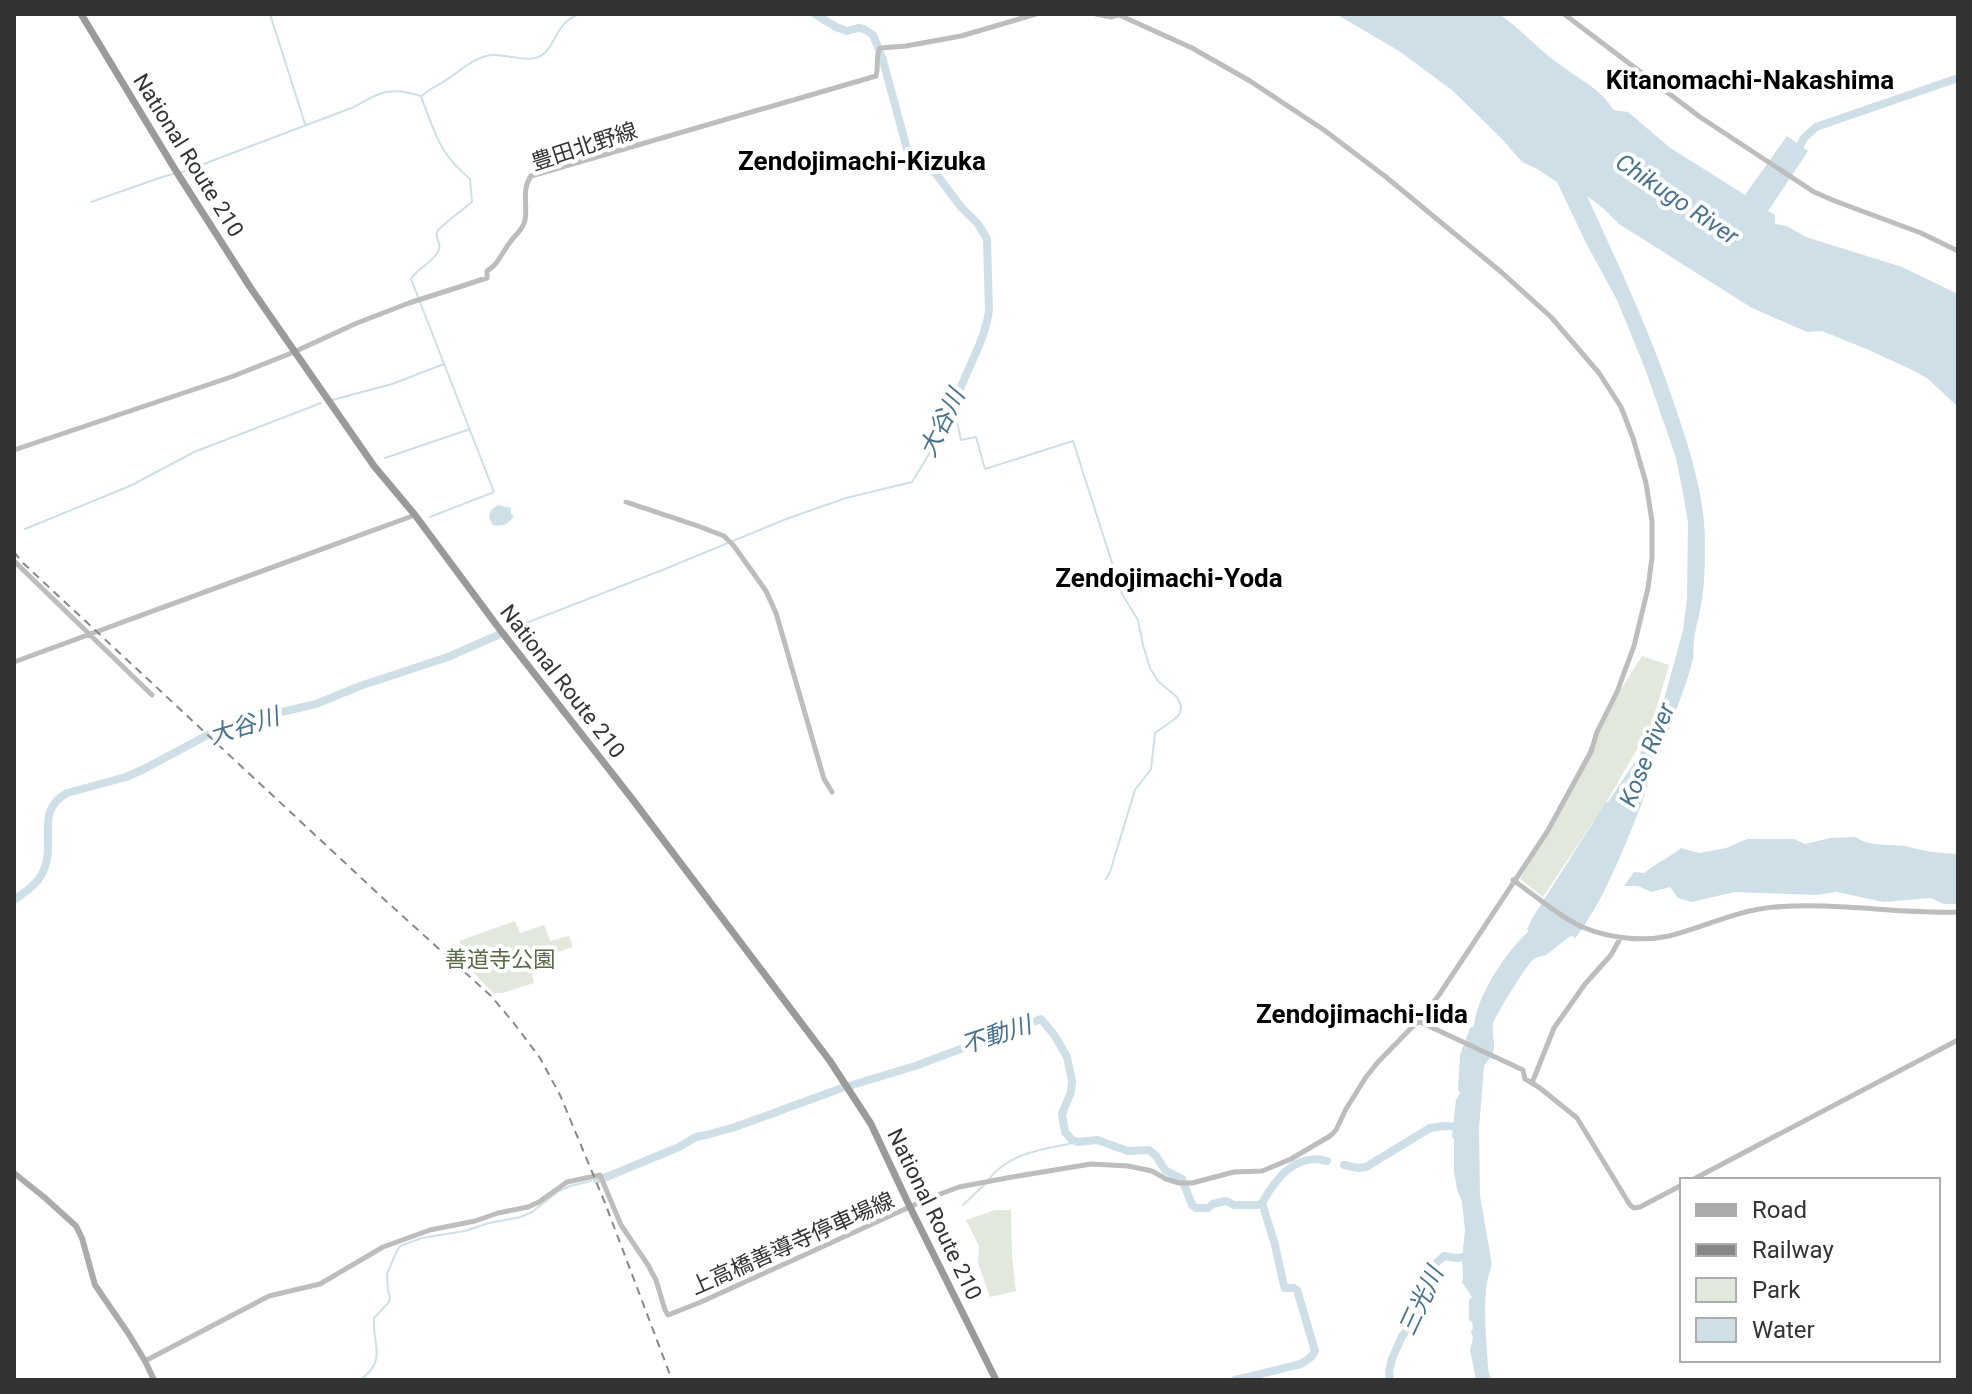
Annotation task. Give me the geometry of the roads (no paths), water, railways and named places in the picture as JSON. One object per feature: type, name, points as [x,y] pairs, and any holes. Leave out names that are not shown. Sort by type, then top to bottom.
[{"type":"highway","name":"National Route 210","points":[[81,14],[252,291],[374,466],[415,515],[818,1044],[871,1124],[996,1380]]},
{"type":"main road","points":[[14,1173],[76,1226],[95,1285],[154,1380]]},
{"type":"street","name":"豊田北野線","points":[[14,450],[231,377],[421,298],[487,278],[487,271],[499,261],[523,226],[525,185],[531,176],[871,78],[876,76],[878,70],[878,52],[885,46],[906,46],[961,36],[1036,14]]},
{"type":"street","points":[[1096,14],[1111,17],[1118,14]]},
{"type":"street","name":"上高橋善導寺停車場線","points":[[145,1361],[269,1296],[320,1284],[383,1247],[437,1228],[528,1207],[567,1182],[600,1175],[621,1225],[656,1280],[668,1315],[959,1187],[1091,1164],[1152,1171],[1179,1183],[1192,1183],[1234,1172],[1262,1171],[1291,1159],[1336,1130],[1366,1077],[1418,1021],[1471,948],[1547,832],[1591,752],[1634,646],[1648,588],[1652,521],[1646,483],[1633,438],[1621,407],[1599,373],[1551,317],[1386,177],[1324,130],[1250,81],[1192,48],[1118,14]]},
{"type":"street","points":[[1564,14],[1708,123],[1790,177],[1835,201],[1921,233],[1958,251]]},
{"type":"street","points":[[626,502],[724,536],[766,591],[789,652],[824,779],[832,792]]},
{"type":"street","points":[[14,662],[415,515]]},
{"type":"street","points":[[14,561],[152,695]]},
{"type":"street","points":[[1516,882],[1576,924],[1621,937],[1669,936],[1742,912],[1773,907],[1958,912]]},
{"type":"street","points":[[1532,1083],[1554,1028],[1585,984],[1611,955],[1621,937]]},
{"type":"street","points":[[1418,1021],[1519,1067],[1525,1079],[1577,1118],[1634,1208],[1680,1186]]},
{"type":"street","points":[[1696,1178],[1958,1040]]},
{"type":"water","name":"Chikugo River","points":[[1336,14],[1499,14],[1551,58],[1596,90],[1613,110],[1628,112],[1669,147],[1745,195],[1787,136],[1808,151],[1768,211],[1775,215],[1775,224],[1902,267],[1958,294],[1958,407],[1927,378],[1910,369],[1822,331],[1807,332],[1752,308],[1619,224],[1587,196],[1646,328],[1686,440],[1702,506],[1704,580],[1693,659],[1686,682],[1661,750],[1648,771],[1645,766],[1636,787],[1640,794],[1649,773],[1640,807],[1608,884],[1577,936],[1574,939],[1573,936],[1569,937],[1530,963],[1493,1024],[1494,1049],[1484,1066],[1479,1129],[1480,1195],[1492,1265],[1485,1302],[1491,1380],[1476,1380],[1470,1350],[1473,1328],[1469,1320],[1469,1300],[1472,1297],[1462,1282],[1465,1230],[1454,1172],[1452,1137],[1456,1100],[1460,1093],[1460,1055],[1470,1028],[1474,1026],[1486,988],[1511,950],[1529,931],[1531,920],[1640,754],[1658,716],[1683,630],[1687,599],[1688,523],[1676,458],[1646,371],[1617,300],[1557,182],[1522,162],[1453,91],[1399,51]]},
{"type":"water","points":[[498,505],[511,508],[514,516],[500,526],[493,525],[489,518],[491,510]]},
{"type":"water","points":[[1856,837],[1876,844],[1958,854],[1958,904],[1943,904],[1931,898],[1883,902],[1837,892],[1815,895],[1735,892],[1691,902],[1678,898],[1670,887],[1651,892],[1638,886],[1624,886],[1634,872],[1644,873],[1681,848],[1699,853],[1726,848],[1747,839],[1794,839],[1805,844],[1830,838]]},
{"type":"waterway","points":[[270,14],[305,124]]},
{"type":"waterway","points":[[422,96],[485,56],[537,58],[547,51],[565,23],[579,14]]},
{"type":"waterway","name":"大谷川","points":[[815,14],[847,31],[858,28],[873,35],[907,149],[937,175],[987,239],[989,311],[983,336],[954,408]]},
{"type":"waterway","points":[[1796,153],[1804,138],[1816,127],[1958,78]]},
{"type":"waterway","points":[[180,173],[354,107],[378,94],[401,91],[421,96]]},
{"type":"waterway","points":[[421,97],[444,151],[470,179],[472,202],[437,232],[438,252],[411,279],[494,492],[430,517]]},
{"type":"waterway","points":[[91,202],[173,174]]},
{"type":"waterway","points":[[332,400],[392,384],[444,364]]},
{"type":"waterway","points":[[25,529],[132,485],[194,452],[321,403]]},
{"type":"waterway","points":[[954,408],[961,440],[976,437],[985,469],[1073,441],[1122,594],[1138,620],[1150,668],[1158,681],[1177,697],[1181,706],[1176,718],[1155,733],[1151,769],[1135,790],[1106,879]]},
{"type":"waterway","name":"大谷川","points":[[508,630],[786,519],[846,498],[912,482],[953,410]]},
{"type":"waterway","points":[[385,458],[470,429]]},
{"type":"waterway","name":"大谷川","points":[[14,900],[42,874],[48,851],[51,809],[67,793],[126,777],[217,730],[316,704],[448,657],[498,635]]},
{"type":"waterway","name":"Kose River","points":[[1633,798],[1650,759]]},
{"type":"waterway","name":"不動川","points":[[849,1086],[915,1066],[1041,1019],[1067,1057],[1072,1081],[1062,1114],[1065,1132],[1072,1140],[1097,1140],[1128,1151],[1149,1150],[1165,1170],[1182,1179],[1196,1208],[1208,1208],[1226,1201],[1234,1205],[1257,1205]]},
{"type":"waterway","name":"不動川","points":[[710,1134],[842,1088]]},
{"type":"waterway","name":"不動川","points":[[1344,1165],[1366,1167],[1430,1128],[1463,1127]]},
{"type":"waterway","name":"不動川","points":[[604,1178],[706,1135]]},
{"type":"waterway","points":[[989,1179],[1018,1157],[1078,1142]]},
{"type":"waterway","name":"不動川","points":[[1262,1203],[1273,1185],[1296,1164],[1316,1159],[1327,1161]]},
{"type":"waterway","name":"不動川","points":[[360,1380],[374,1366],[377,1352],[374,1318],[389,1302],[387,1274],[400,1246],[422,1238],[521,1217],[559,1191],[591,1181]]},
{"type":"waterway","points":[[963,1205],[985,1184]]},
{"type":"waterway","points":[[1235,1380],[1301,1364],[1315,1351],[1297,1290],[1284,1286],[1262,1203]]},
{"type":"waterway","name":"三光川","points":[[1390,1380],[1392,1359],[1402,1336],[1414,1323],[1432,1281],[1433,1266],[1444,1256],[1470,1256]]},
{"type":"railway","points":[[14,552],[491,996],[513,1022],[540,1058],[560,1095],[672,1380]]},
{"type":"district","name":"Kitanomachi-Nakashima","points":[[1750,80]]},
{"type":"district","name":"Zendojimachi-Kizuka","points":[[862,161]]},
{"type":"district","name":"Zendojimachi-Yoda","points":[[1169,578]]},
{"type":"district","name":"Zendojimachi-Iida","points":[[1362,1014]]},
{"type":"park label","name":"善道寺公園","points":[[500,959]]}]
